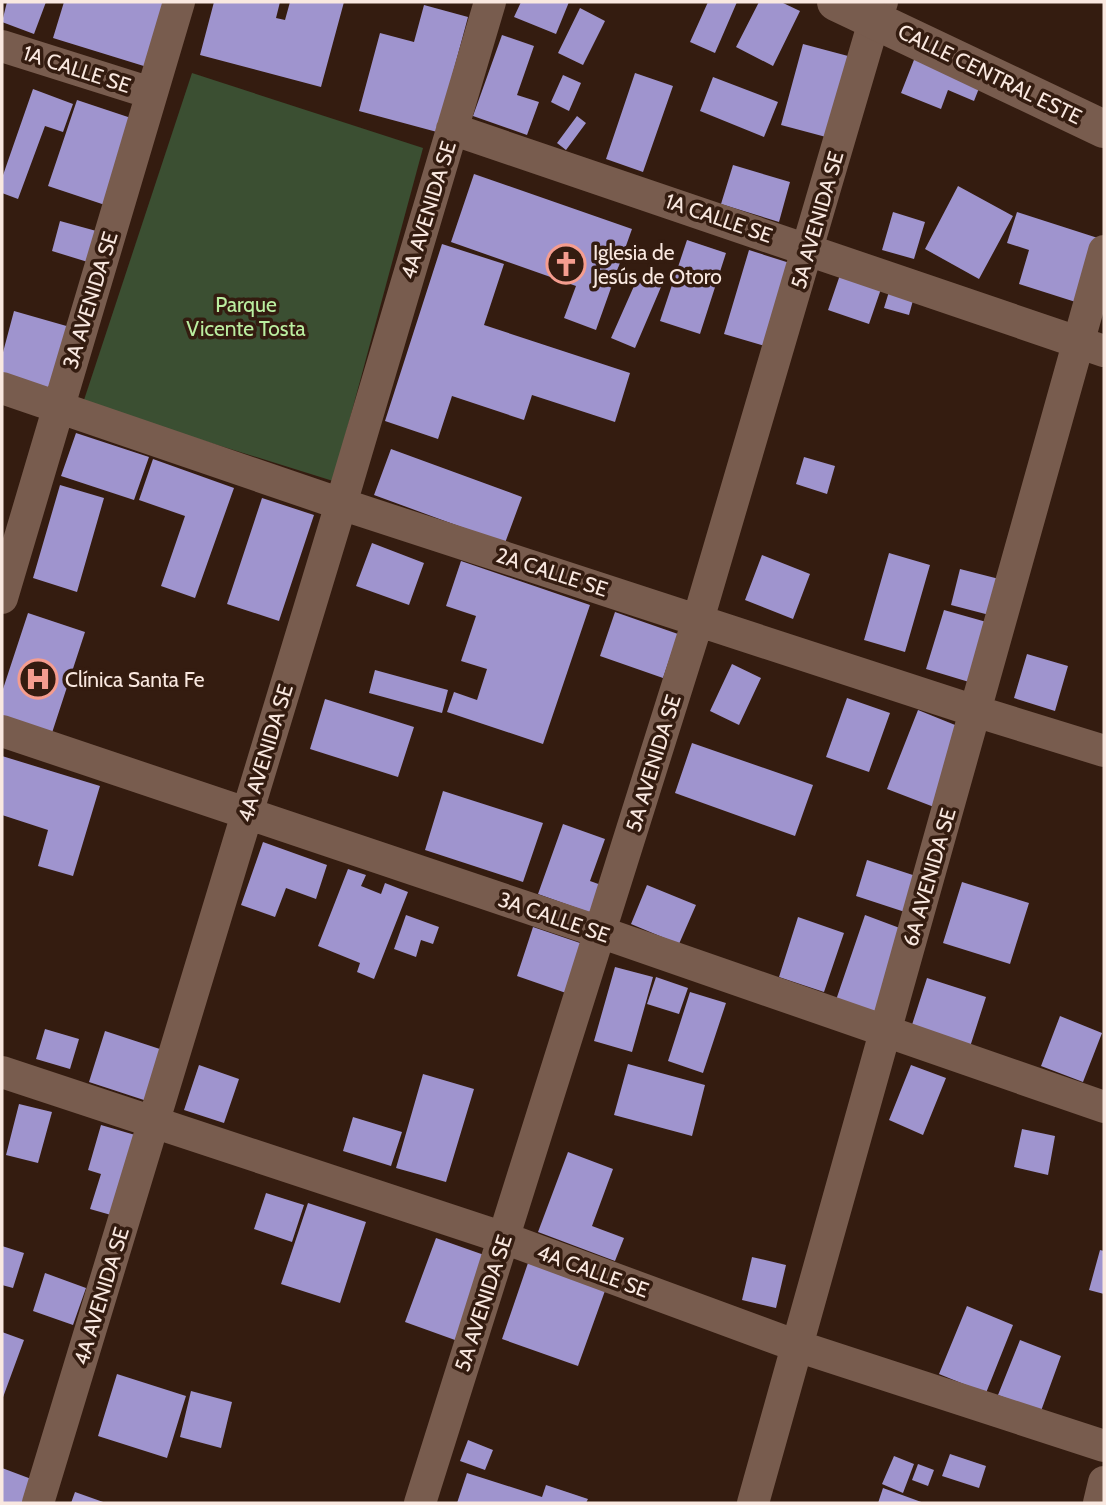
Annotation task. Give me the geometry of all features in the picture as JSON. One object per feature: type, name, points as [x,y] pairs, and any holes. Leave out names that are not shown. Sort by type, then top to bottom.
[{"type":"street","name":"3A AVENIDA SE","points":[[2,598],[178,2]]},
{"type":"street","name":"4A AVENIDA SE","points":[[38,1503],[490,2]]},
{"type":"street","name":"CALLE CENTRAL ESTE","points":[[836,2],[879,10],[1104,129]]},
{"type":"street","name":"5A AVENIDA SE","points":[[420,1503],[698,620],[879,10]]},
{"type":"street","name":"1A CALLE SE","points":[[2,46],[151,93]]},
{"type":"street","name":"1A CALLE SE","points":[[452,129],[1091,346]]},
{"type":"street","name":"6A AVENIDA SE","points":[[753,1503],[975,712],[1091,346],[1104,251]]},
{"type":"street","name":"2A CALLE SE","points":[[2,388],[975,712],[1104,751]]},
{"type":"street","name":"3A CALLE SE","points":[[2,731],[600,932],[1104,1107]]},
{"type":"street","name":"4A CALLE SE","points":[[2,1072],[504,1238],[797,1346],[1104,1446]]},
{"type":"street","points":[[1099,1503],[1104,1482]]},
{"type":"green space","name":"Parque Vicente Tosta","points":[[192,73],[423,148],[333,481],[83,403]]},
{"type":"building","points":[[7,2],[46,2],[34,34],[2,22]]},
{"type":"building","points":[[64,2],[166,2],[147,67],[53,38]]},
{"type":"building","points":[[214,2],[280,2],[276,18],[285,20],[290,2],[344,2],[321,87],[200,55]]},
{"type":"building","points":[[521,2],[569,2],[556,34],[514,17]]},
{"type":"building","points":[[708,2],[737,2],[715,53],[690,42]]},
{"type":"building","points":[[759,2],[781,2],[800,11],[773,66],[736,47]]},
{"type":"building","points":[[424,5],[468,17],[437,132],[359,111],[380,33],[414,42]]},
{"type":"building","points":[[580,8],[605,21],[583,65],[558,53]]},
{"type":"building","points":[[502,35],[534,46],[517,95],[539,102],[527,135],[473,116]]},
{"type":"building","points":[[803,44],[848,56],[826,137],[781,125]]},
{"type":"building","points":[[919,47],[985,73],[974,101],[948,90],[941,109],[901,93]]},
{"type":"building","points":[[635,73],[673,86],[643,172],[606,159]]},
{"type":"building","points":[[563,75],[581,83],[569,111],[551,102]]},
{"type":"building","points":[[713,77],[778,102],[764,137],[700,111]]},
{"type":"building","points":[[33,89],[73,104],[63,132],[45,126],[18,199],[2,193],[2,178]]},
{"type":"building","points":[[77,100],[140,121],[111,207],[48,186]]},
{"type":"building","points":[[577,116],[586,123],[566,150],[557,143]]},
{"type":"building","points":[[733,165],[790,182],[779,222],[721,204]]},
{"type":"building","name":"Iglesia de Jesús de Otoro","points":[[474,174],[632,229],[596,330],[564,318],[576,286],[451,242]]},
{"type":"building","points":[[958,186],[1013,216],[979,279],[925,249]]},
{"type":"building","points":[[893,212],[925,222],[914,259],[882,250]]},
{"type":"building","points":[[1017,212],[1104,240],[1085,305],[1019,284],[1029,250],[1007,243]]},
{"type":"building","points":[[60,221],[100,232],[91,263],[52,251]]},
{"type":"building","points":[[687,240],[726,253],[700,334],[660,321]]},
{"type":"building","points":[[442,244],[504,264],[484,325],[630,373],[615,422],[532,395],[524,420],[452,396],[438,439],[385,421]]},
{"type":"building","points":[[749,250],[796,265],[772,348],[724,334]]},
{"type":"building","points":[[841,272],[882,286],[869,324],[828,310]]},
{"type":"building","points":[[638,277],[661,287],[635,348],[611,338]]},
{"type":"building","points":[[891,285],[915,293],[909,315],[884,308]]},
{"type":"building","points":[[14,311],[70,327],[53,389],[2,374],[2,356]]},
{"type":"building","points":[[76,433],[149,457],[134,500],[61,476]]},
{"type":"building","points":[[391,449],[522,497],[505,543],[374,495]]},
{"type":"building","points":[[804,457],[835,466],[827,494],[796,484]]},
{"type":"building","points":[[153,459],[234,488],[195,598],[161,586],[185,516],[139,500]]},
{"type":"building","points":[[60,485],[104,498],[77,592],[33,578]]},
{"type":"building","points":[[262,498],[314,515],[279,621],[227,604]]},
{"type":"building","points":[[372,543],[424,563],[409,605],[356,586]]},
{"type":"building","points":[[889,553],[930,565],[905,652],[864,640]]},
{"type":"building","points":[[762,555],[810,574],[793,619],[745,600]]},
{"type":"building","points":[[461,561],[590,605],[543,744],[447,712],[454,692],[477,700],[487,669],[461,661],[476,616],[446,606]]},
{"type":"building","points":[[960,569],[1007,581],[997,617],[951,605]]},
{"type":"building","points":[[944,610],[997,625],[979,685],[926,669]]},
{"type":"building","points":[[615,612],[678,634],[663,678],[600,656]]},
{"type":"building","points":[[28,613],[85,632],[50,739],[2,723],[2,692]]},
{"type":"building","points":[[1027,654],[1068,666],[1055,711],[1014,698]]},
{"type":"building","points":[[732,664],[761,678],[739,725],[710,711]]},
{"type":"building","points":[[375,670],[448,690],[442,713],[369,693]]},
{"type":"building","points":[[847,698],[890,713],[869,772],[826,757]]},
{"type":"building","points":[[325,699],[414,727],[398,777],[310,749]]},
{"type":"building","points":[[918,710],[965,729],[934,807],[887,789]]},
{"type":"building","points":[[692,743],[813,785],[795,836],[675,793]]},
{"type":"building","points":[[2,756],[100,786],[73,876],[38,866],[48,830],[2,815]]},
{"type":"building","points":[[443,791],[543,823],[523,882],[425,850]]},
{"type":"building","points":[[563,824],[605,839],[590,881],[604,886],[594,914],[538,894]]},
{"type":"building","points":[[263,842],[327,865],[316,899],[286,888],[275,917],[241,905]]},
{"type":"building","points":[[867,860],[922,878],[911,914],[856,896]]},
{"type":"building","points":[[348,869],[366,875],[361,886],[381,894],[385,883],[408,892],[374,979],[357,972],[360,963],[318,946]]},
{"type":"building","points":[[962,882],[1029,903],[1010,964],[943,943]]},
{"type":"building","points":[[647,885],[696,905],[679,944],[631,924]]},
{"type":"building","points":[[406,915],[439,927],[433,944],[421,940],[416,957],[394,949]]},
{"type":"building","points":[[865,915],[905,930],[876,1014],[836,1000]]},
{"type":"building","points":[[798,917],[844,933],[824,992],[779,977]]},
{"type":"building","points":[[533,927],[583,944],[566,993],[517,976]]},
{"type":"building","points":[[615,967],[653,977],[632,1052],[594,1041]]},
{"type":"building","points":[[656,977],[688,988],[679,1014],[647,1004]]},
{"type":"building","points":[[927,978],[986,997],[969,1050],[910,1031]]},
{"type":"building","points":[[690,992],[726,1003],[703,1073],[668,1061]]},
{"type":"building","points":[[1060,1016],[1102,1033],[1083,1082],[1041,1066]]},
{"type":"building","points":[[45,1029],[79,1039],[70,1069],[36,1059]]},
{"type":"building","points":[[105,1031],[166,1051],[150,1102],[89,1082]]},
{"type":"building","points":[[628,1064],[705,1085],[692,1136],[614,1115]]},
{"type":"building","points":[[199,1065],[239,1079],[224,1123],[184,1110]]},
{"type":"building","points":[[911,1065],[946,1078],[923,1135],[889,1120]]},
{"type":"building","points":[[423,1074],[474,1089],[446,1182],[396,1168]]},
{"type":"building","points":[[19,1104],[52,1112],[38,1163],[6,1155]]},
{"type":"building","points":[[353,1117],[402,1132],[391,1166],[343,1151]]},
{"type":"building","points":[[101,1125],[142,1137],[118,1217],[90,1209],[101,1174],[88,1170]]},
{"type":"building","points":[[1022,1129],[1055,1136],[1048,1175],[1014,1167]]},
{"type":"building","points":[[568,1152],[613,1169],[592,1226],[624,1238],[615,1261],[538,1232]]},
{"type":"building","points":[[266,1193],[304,1205],[292,1242],[254,1229]]},
{"type":"building","points":[[308,1203],[366,1222],[340,1303],[281,1284]]},
{"type":"building","points":[[436,1238],[487,1256],[455,1340],[405,1322]]},
{"type":"building","points":[[2,1246],[24,1253],[13,1288],[2,1285]]},
{"type":"building","points":[[1100,1250],[1104,1251],[1104,1294],[1089,1290]]},
{"type":"building","points":[[752,1257],[786,1265],[776,1308],[742,1300]]},
{"type":"building","points":[[529,1260],[606,1288],[578,1366],[502,1339]]},
{"type":"building","points":[[45,1273],[86,1288],[73,1325],[33,1311]]},
{"type":"building","points":[[967,1306],[1013,1325],[986,1393],[939,1374]]},
{"type":"building","points":[[2,1332],[24,1340],[2,1400]]},
{"type":"building","points":[[1020,1340],[1061,1356],[1041,1411],[998,1395]]},
{"type":"building","points":[[117,1374],[186,1396],[167,1458],[98,1436]]},
{"type":"building","points":[[191,1391],[232,1402],[221,1448],[180,1437]]},
{"type":"building","points":[[468,1440],[493,1450],[485,1470],[460,1461]]},
{"type":"building","points":[[950,1454],[986,1466],[979,1488],[942,1476]]},
{"type":"building","points":[[894,1456],[914,1464],[903,1493],[882,1484]]},
{"type":"building","points":[[918,1464],[934,1470],[928,1486],[912,1480]]},
{"type":"building","points":[[2,1468],[34,1480],[25,1503],[2,1503]]},
{"type":"building","points":[[467,1473],[542,1497],[546,1485],[588,1499],[586,1503],[457,1503]]},
{"type":"building","points":[[883,1488],[924,1503],[878,1503]]},
{"type":"building","points":[[75,1492],[106,1503],[71,1503]]},
{"type":"place","name":"Iglesia de Jesús de Otoro","points":[[566,264]]},
{"type":"place","name":"Clínica Santa Fe","points":[[38,679]]}]
